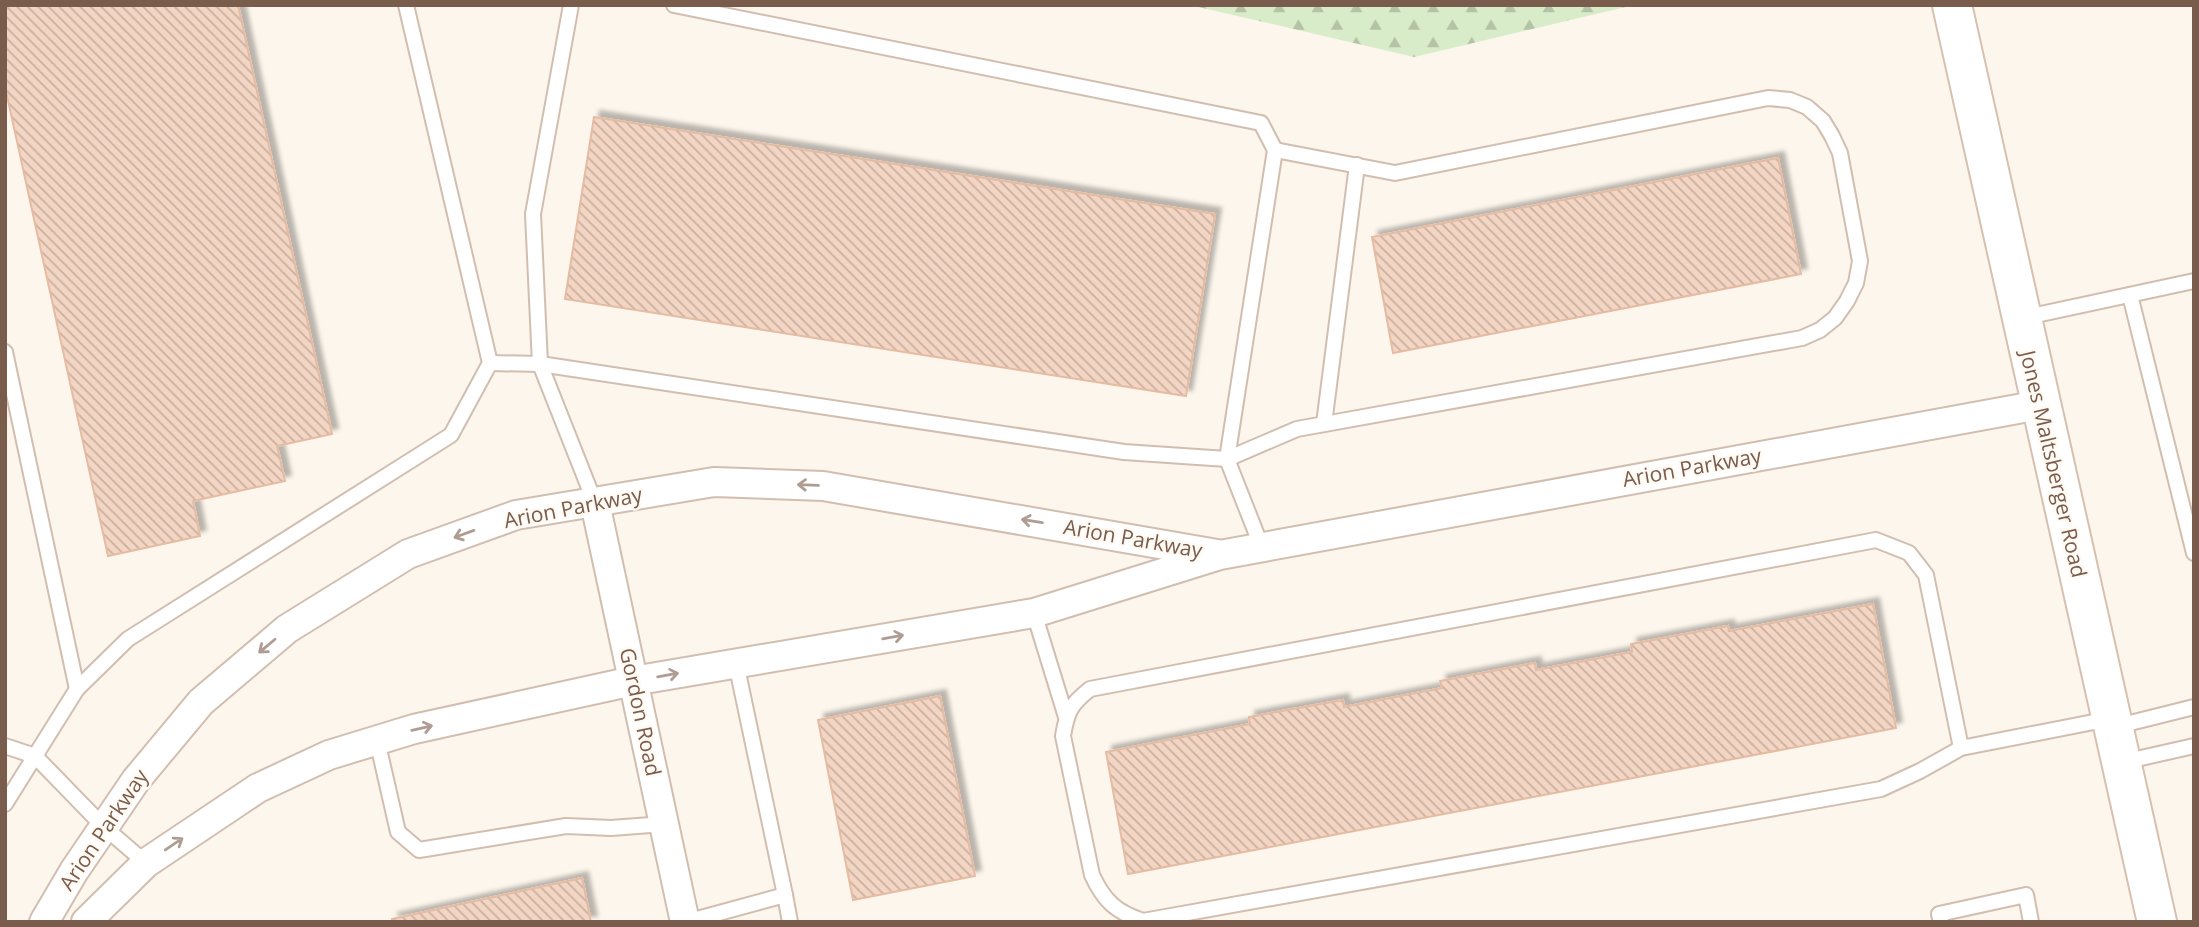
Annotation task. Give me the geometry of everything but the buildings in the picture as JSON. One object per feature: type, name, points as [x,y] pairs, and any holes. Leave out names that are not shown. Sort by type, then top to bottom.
[{"type":"main road","name":"Jones Maltsberger Road","points":[[1952,5],[2157,922]]},
{"type":"street","name":"Arion Parkway","points":[[86,922],[146,863],[258,788],[329,755],[414,729],[633,681],[1034,613],[1220,555],[2040,405]]},
{"type":"street","name":"Arion Parkway","points":[[44,922],[74,871],[136,780],[201,702],[287,629],[408,554],[516,515],[714,482],[822,486],[1220,555]]},
{"type":"street","name":"Gordon Road","points":[[595,503],[685,922]]},
{"type":"lane","points":[[5,804],[78,689],[128,639],[451,435],[490,363],[406,5]]},
{"type":"lane","points":[[571,5],[533,214],[540,364],[595,503]]},
{"type":"lane","points":[[674,5],[1261,123],[1275,150],[1227,459],[1262,548]]},
{"type":"lane","points":[[490,363],[540,364],[1124,452],[1227,459],[1297,429],[1802,338],[1820,330],[1835,318],[1856,283],[1860,261],[1840,153],[1823,121],[1807,107],[1790,100],[1768,98],[1395,173],[1275,150]]},
{"type":"lane","points":[[1324,425],[1357,165]]},
{"type":"lane","points":[[2021,319],[2194,281]]},
{"type":"lane","points":[[2130,295],[2194,553]]},
{"type":"lane","points":[[5,352],[78,689]]},
{"type":"lane","points":[[1961,748],[1926,575],[1909,553],[1876,540],[1090,689],[1073,702],[1066,717],[1063,736],[1092,875],[1100,891],[1112,905],[1125,915],[1143,920],[1881,789],[1961,748],[2115,737],[2194,746]]},
{"type":"lane","points":[[1034,613],[1066,717]]},
{"type":"lane","points":[[736,663],[790,922]]},
{"type":"lane","points":[[2115,737],[2194,707]]},
{"type":"lane","points":[[377,740],[398,832],[419,850],[566,826],[611,828],[664,824]]},
{"type":"lane","points":[[5,746],[35,756],[104,827],[146,863]]},
{"type":"lane","points":[[685,922],[785,895]]},
{"type":"lane","points":[[1941,922],[1939,914],[2026,895],[2031,922]]},
{"type":"green space","points":[[1190,5],[1634,5],[1414,57]]}]
